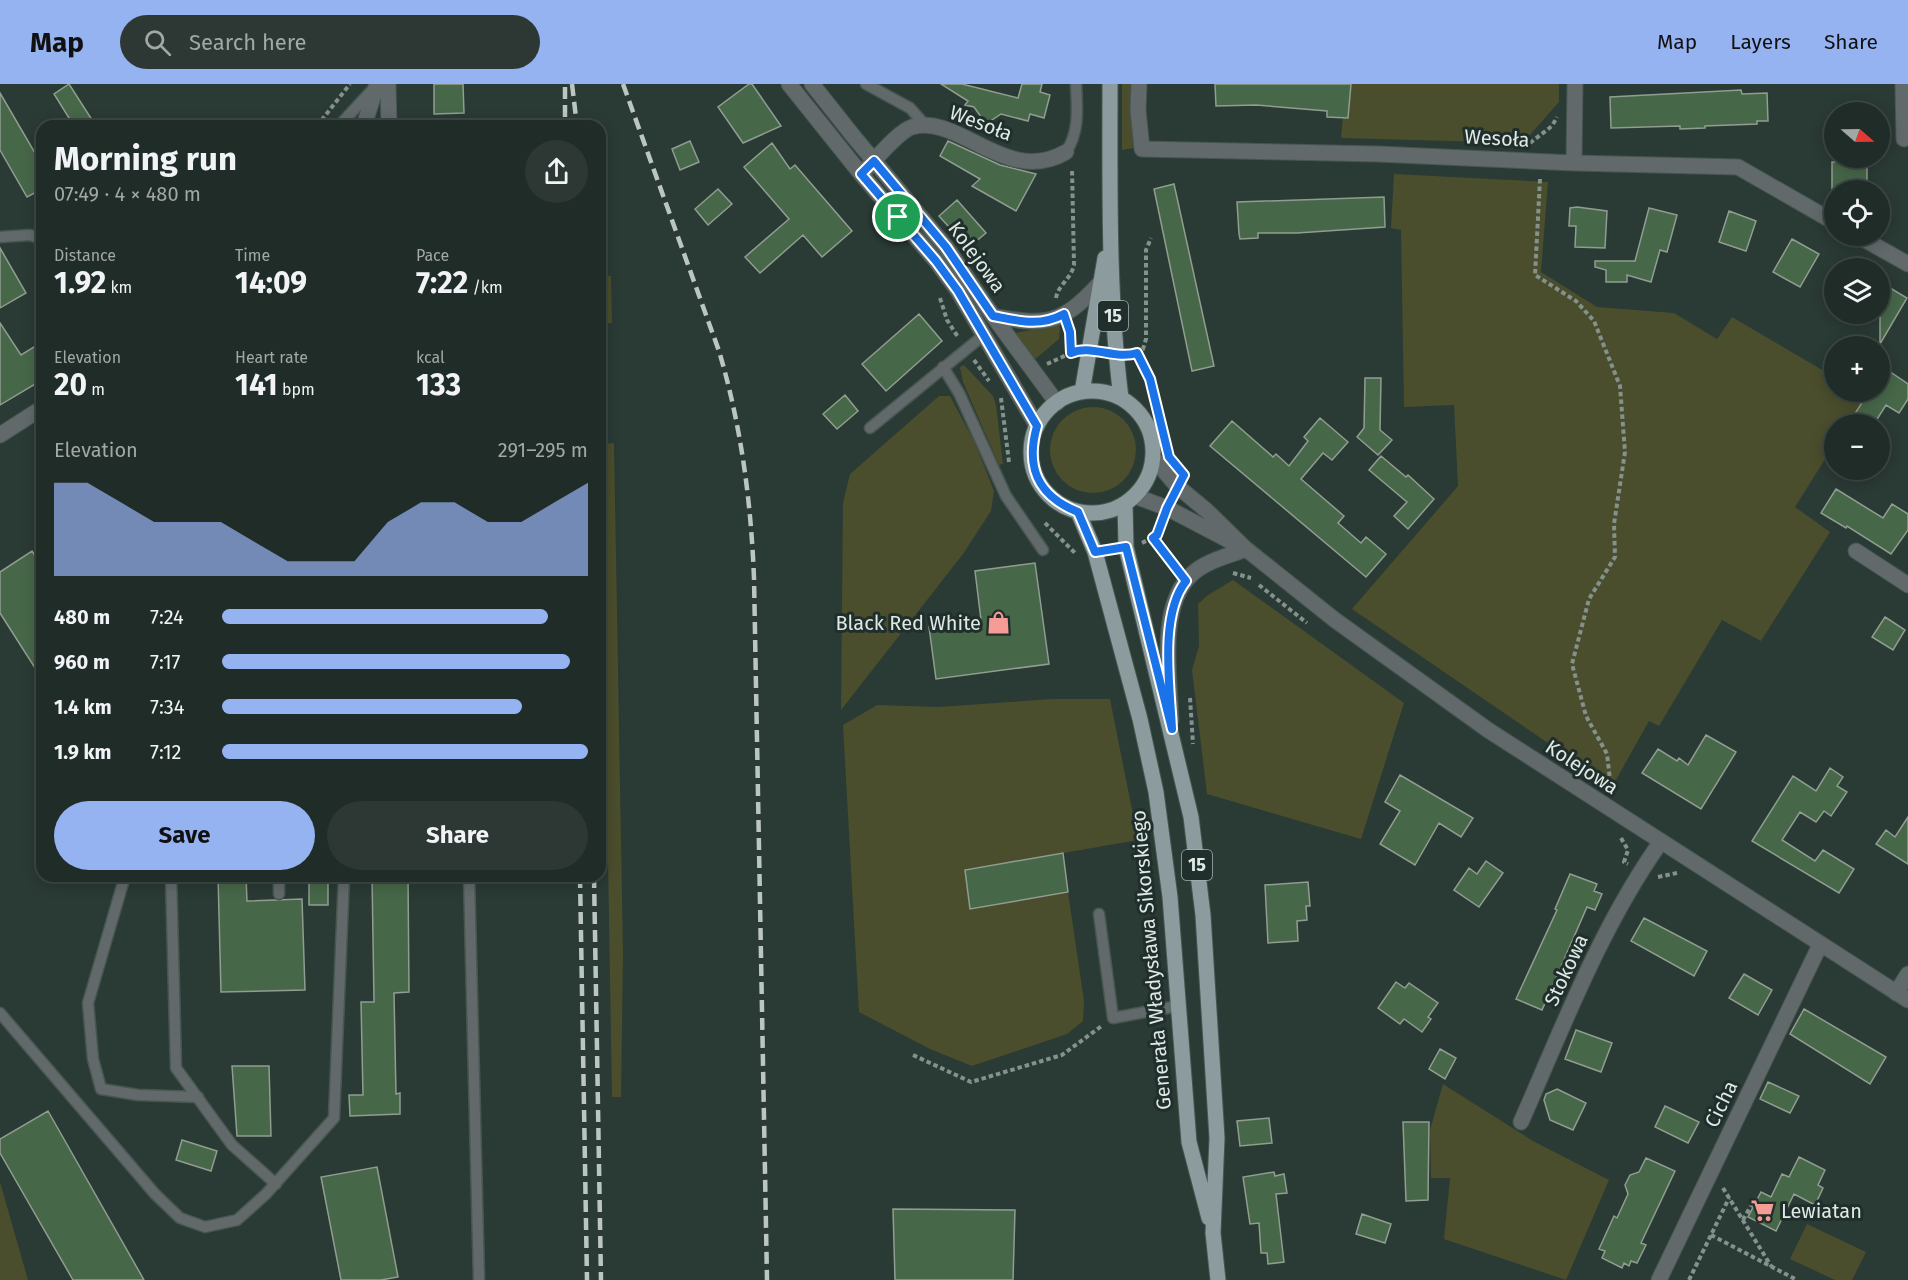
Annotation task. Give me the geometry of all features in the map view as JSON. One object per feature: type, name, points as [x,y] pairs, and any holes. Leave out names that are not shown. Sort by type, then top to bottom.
[{"type":"main road","name":"15","points":[[1110,84],[1110,234],[1115,354],[1121,398],[1135,409],[1146,423],[1152,440],[1153,458],[1144,485],[1130,500]]},
{"type":"main road","name":"15","points":[[1082,392],[1099,284],[1110,234]]},
{"type":"main road","points":[[1121,398],[1102,392],[1082,392],[1057,403],[1045,413],[1037,426],[1032,443],[1032,462],[1037,479],[1048,494],[1062,505],[1078,512],[1095,514],[1111,511],[1130,500]]},
{"type":"main road","name":"Generała Władysława Sikorskiego","points":[[1130,500],[1126,547],[1172,729],[1191,817],[1203,915],[1217,1138],[1213,1233],[1218,1280]]},
{"type":"main road","name":"Generała Władysława Sikorskiego","points":[[1078,512],[1095,552],[1140,719],[1156,792],[1170,897],[1189,1142],[1213,1233]]},
{"type":"street","name":"Kolejowa","points":[[789,84],[861,174],[936,261],[985,334],[1037,426]]},
{"type":"street","name":"Kolejowa","points":[[812,84],[946,247],[1057,403]]},
{"type":"street","name":"Wesoła","points":[[1138,84],[1142,148],[1738,167],[1824,216]]},
{"type":"street","points":[[1574,163],[1575,84]]},
{"type":"street","points":[[1903,84],[1904,139]]},
{"type":"street","points":[[366,120],[381,85]]},
{"type":"street","points":[[381,85],[388,120]]},
{"type":"street","name":"Wesoła","points":[[861,174],[911,128],[926,126],[943,129],[1000,154],[1030,162],[1051,160],[1066,152]]},
{"type":"street","points":[[1876,246],[1908,264]]},
{"type":"street","points":[[993,316],[1033,323],[1045,322],[1078,307],[1099,284]]},
{"type":"street","points":[[0,435],[36,412]]},
{"type":"street","name":"Kolejowa","points":[[1153,458],[1177,486],[1206,510],[1246,549],[1335,620],[1488,730],[1902,997]]},
{"type":"street","name":"Kolejowa","points":[[1130,500],[1167,508],[1246,549]]},
{"type":"street","points":[[1172,729],[1169,622],[1173,603],[1186,581],[1204,566],[1246,549]]},
{"type":"street","points":[[1856,551],[1908,585]]},
{"type":"street","name":"Stokowa","points":[[1521,1122],[1597,951],[1640,871],[1660,843]]},
{"type":"street","name":"Cicha","points":[[1659,1280],[1820,945]]},
{"type":"street","points":[[1902,997],[1908,974]]},
{"type":"lane","points":[[866,84],[910,108],[926,126]]},
{"type":"lane","points":[[1066,152],[1073,141],[1077,125],[1076,84]]},
{"type":"lane","points":[[345,120],[381,85]]},
{"type":"lane","points":[[0,237],[36,236]]},
{"type":"lane","points":[[870,428],[985,334]]},
{"type":"lane","points":[[943,367],[959,393],[1006,496],[1043,550]]},
{"type":"lane","points":[[123,882],[88,1003],[93,1059],[101,1089],[138,1095],[198,1097]]},
{"type":"lane","points":[[171,882],[176,1068],[232,1145],[276,1184]]},
{"type":"lane","points":[[279,882],[279,894]]},
{"type":"lane","points":[[0,1013],[155,1194],[180,1218],[205,1227],[237,1220],[276,1184],[334,1118],[344,882]]},
{"type":"lane","points":[[468,882],[479,1280]]},
{"type":"lane","points":[[1099,914],[1113,1018],[1178,1006]]},
{"type":"path","points":[[322,120],[350,84]]},
{"type":"path","points":[[1066,152],[1072,165],[1074,179],[1074,265],[1072,274],[1059,289],[1056,297],[1070,332],[1071,353]]},
{"type":"path","points":[[1540,172],[1535,275],[1576,301],[1594,321],[1620,386],[1625,452],[1614,524],[1615,557],[1589,599],[1572,664],[1586,716],[1607,754],[1612,793],[1602,787]]},
{"type":"path","points":[[1115,354],[1137,353],[1143,348],[1146,339],[1146,250],[1151,238]]},
{"type":"path","points":[[1034,372],[1080,349],[1088,351]]},
{"type":"path","points":[[1137,353],[1150,379],[1169,457]]},
{"type":"path","points":[[1009,465],[1000,402],[1002,394],[1014,384]]},
{"type":"path","points":[[1126,547],[1157,535],[1167,508]]},
{"type":"path","points":[[1040,518],[1076,555],[1080,563]]},
{"type":"path","points":[[1153,538],[1186,581]]},
{"type":"path","points":[[1076,555],[1095,552]]},
{"type":"path","points":[[1225,576],[1234,573],[1249,576],[1296,615]]},
{"type":"path","points":[[913,1055],[971,1082],[1062,1055],[1113,1018]]},
{"type":"path","points":[[1712,1170],[1771,1266]]},
{"type":"path","points":[[1689,1280],[1729,1197]]},
{"type":"path","points":[[1743,1221],[1753,1203]]},
{"type":"path","points":[[1711,1235],[1797,1280]]},
{"type":"green space","points":[[1122,84],[1132,84],[1133,148],[1122,150]]},
{"type":"green space","points":[[1346,84],[1559,84],[1559,102],[1523,143],[1341,138]]},
{"type":"green space","points":[[1394,174],[1548,182],[1541,272],[1597,307],[1674,313],[1717,339],[1732,317],[1824,371],[1824,402],[1862,402],[1854,414],[1824,414],[1824,461],[1795,507],[1830,532],[1761,641],[1722,620],[1659,726],[1649,721],[1612,787],[1352,609],[1458,486],[1454,405],[1404,407],[1401,230],[1391,228]]},
{"type":"green space","points":[[606,276],[611,276],[612,323],[606,323]]},
{"type":"green space","points":[[1060,325],[1059,339],[1033,361],[1015,333]]},
{"type":"green space","points":[[964,365],[993,396],[1003,464],[999,465],[963,382],[960,367]]},
{"type":"green space","points":[[939,396],[950,396],[975,443],[994,491],[991,511],[963,554],[841,710],[843,503],[850,474]]},
{"type":"green space","points":[[1093,407],[1117,414],[1129,426],[1136,450],[1129,474],[1117,486],[1093,493],[1069,486],[1057,474],[1050,450],[1057,426],[1069,414]]},
{"type":"green space","points":[[614,443],[623,954],[621,1097],[612,1097],[606,741],[606,444]]},
{"type":"green space","points":[[1233,580],[1404,703],[1361,839],[1207,794],[1192,670],[1199,646],[1198,604]]},
{"type":"green space","points":[[1052,699],[1110,699],[1138,840],[965,870],[970,909],[1068,892],[1084,1001],[1083,1021],[1067,1034],[972,1066],[930,1049],[859,1012],[843,725],[877,705],[938,707]]},
{"type":"green space","points":[[1443,1084],[1533,1141],[1609,1180],[1566,1280],[1444,1239],[1450,1178],[1431,1178],[1430,1130]]},
{"type":"green space","points":[[0,1182],[28,1280],[0,1280]]},
{"type":"green space","points":[[1807,1224],[1866,1252],[1852,1280],[1835,1280],[1790,1259]]},
{"type":"building","points":[[69,84],[92,120],[70,120],[54,94]]},
{"type":"building","points":[[434,84],[463,84],[464,113],[434,114]]},
{"type":"building","points":[[752,84],[781,126],[743,143],[718,107]]},
{"type":"building","points":[[941,84],[962,84],[1018,98],[1022,84],[1042,84],[1040,92],[1050,95],[1044,118],[1030,114],[1028,121],[1001,114],[986,124],[974,107],[965,105],[968,101]]},
{"type":"building","points":[[1215,84],[1351,84],[1348,118],[1327,117],[1327,111],[1256,105],[1216,106]]},
{"type":"building","points":[[1741,90],[1742,94],[1767,93],[1768,121],[1757,121],[1757,124],[1705,126],[1705,128],[1680,129],[1680,126],[1611,128],[1610,97]]},
{"type":"building","points":[[0,93],[36,155],[36,192],[27,197],[0,150]]},
{"type":"building","points":[[690,141],[699,162],[680,170],[672,149]]},
{"type":"building","points":[[948,141],[1000,165],[1036,174],[1016,211],[972,186],[980,179],[940,156]]},
{"type":"building","points":[[772,143],[790,169],[795,165],[852,231],[822,257],[803,235],[760,273],[745,257],[789,219],[744,167]]},
{"type":"building","points":[[1832,168],[1867,168],[1867,180],[1832,180]]},
{"type":"building","points":[[1174,184],[1214,366],[1192,371],[1154,189]]},
{"type":"building","points":[[718,189],[732,204],[708,225],[695,209]]},
{"type":"building","points":[[1384,197],[1385,227],[1297,233],[1258,233],[1258,238],[1240,239],[1237,202]]},
{"type":"building","points":[[957,200],[986,233],[968,248],[939,216]]},
{"type":"building","points":[[1570,208],[1607,211],[1605,248],[1575,247],[1576,226],[1569,226]]},
{"type":"building","points":[[1649,208],[1677,215],[1667,252],[1660,250],[1651,282],[1627,275],[1627,282],[1606,282],[1606,270],[1595,267],[1595,261],[1635,261]]},
{"type":"building","points":[[1729,211],[1756,221],[1746,251],[1719,242]]},
{"type":"building","points":[[1792,239],[1819,254],[1800,287],[1773,272]]},
{"type":"building","points":[[0,248],[26,293],[0,308]]},
{"type":"building","points":[[1890,288],[1907,298],[1885,336],[1880,336],[1880,324],[1890,324]]},
{"type":"building","points":[[919,314],[942,341],[886,391],[862,364]]},
{"type":"building","points":[[0,323],[21,355],[36,346],[36,384],[0,405]]},
{"type":"building","points":[[1890,372],[1908,384],[1908,399],[1899,413],[1886,405],[1880,414],[1855,414],[1862,402],[1890,402]]},
{"type":"building","points":[[1365,378],[1381,378],[1380,430],[1392,440],[1378,455],[1357,437],[1364,428]]},
{"type":"building","points":[[845,395],[858,411],[837,429],[823,414]]},
{"type":"building","points":[[1320,418],[1348,442],[1332,460],[1323,453],[1301,479],[1344,516],[1338,523],[1361,543],[1366,537],[1386,554],[1366,577],[1210,446],[1232,421],[1273,457],[1276,454],[1289,466],[1308,441],[1304,437]]},
{"type":"building","points":[[1381,456],[1406,477],[1408,475],[1434,499],[1408,529],[1394,516],[1407,502],[1369,470]]},
{"type":"building","points":[[1836,489],[1883,518],[1892,504],[1908,514],[1908,530],[1891,554],[1847,526],[1846,528],[1821,513]]},
{"type":"building","points":[[32,551],[36,557],[36,670],[0,613],[0,572]]},
{"type":"building","name":"Black Red White","points":[[1035,563],[1049,664],[936,679],[929,627],[981,620],[975,571]]},
{"type":"building","points":[[1885,617],[1905,630],[1893,650],[1872,637]]},
{"type":"building","points":[[1706,735],[1736,752],[1701,809],[1642,773],[1658,749],[1677,761],[1679,758],[1688,765]]},
{"type":"building","points":[[1830,768],[1843,777],[1837,786],[1847,792],[1831,816],[1824,811],[1816,822],[1800,812],[1782,840],[1815,861],[1823,850],[1854,869],[1839,893],[1752,841],[1793,776],[1816,791]]},
{"type":"building","points":[[1400,775],[1473,818],[1461,837],[1439,823],[1415,865],[1380,844],[1400,811],[1385,802]]},
{"type":"building","points":[[1908,817],[1908,864],[1876,844],[1886,830],[1895,837]]},
{"type":"building","points":[[1063,853],[1068,892],[970,909],[965,870]]},
{"type":"building","points":[[1486,861],[1503,873],[1479,907],[1454,890],[1469,868],[1477,874]]},
{"type":"building","points":[[1570,874],[1597,884],[1594,891],[1602,894],[1595,910],[1587,907],[1542,1010],[1516,999],[1557,910],[1555,909]]},
{"type":"building","points":[[218,882],[246,882],[247,901],[302,899],[305,990],[221,992]]},
{"type":"building","points":[[309,882],[328,882],[328,905],[309,905]]},
{"type":"building","points":[[372,882],[408,882],[409,992],[394,993],[396,1094],[400,1093],[400,1114],[350,1116],[349,1095],[363,1095],[361,1002],[374,1002]]},
{"type":"building","points":[[1308,882],[1310,906],[1306,906],[1307,920],[1297,921],[1298,941],[1268,943],[1265,885]]},
{"type":"building","points":[[1644,918],[1707,951],[1694,976],[1631,941]]},
{"type":"building","points":[[1744,974],[1772,990],[1758,1015],[1729,998]]},
{"type":"building","points":[[1396,982],[1405,988],[1409,983],[1438,1003],[1428,1017],[1431,1019],[1422,1032],[1404,1019],[1400,1024],[1378,1008]]},
{"type":"building","points":[[1804,1009],[1886,1057],[1870,1084],[1790,1034]]},
{"type":"building","points":[[1576,1030],[1612,1043],[1601,1072],[1565,1059]]},
{"type":"building","points":[[1440,1049],[1456,1058],[1445,1079],[1429,1069]]},
{"type":"building","points":[[232,1066],[269,1066],[271,1136],[237,1136]]},
{"type":"building","points":[[1768,1082],[1799,1096],[1790,1113],[1760,1099]]},
{"type":"building","points":[[1557,1089],[1586,1103],[1573,1130],[1550,1120],[1544,1100],[1546,1094]]},
{"type":"building","points":[[1665,1106],[1699,1122],[1688,1143],[1655,1127]]},
{"type":"building","points":[[48,1111],[144,1280],[73,1280],[0,1153],[0,1139]]},
{"type":"building","points":[[1269,1118],[1272,1143],[1240,1146],[1237,1121]]},
{"type":"building","points":[[1403,1122],[1429,1122],[1428,1200],[1406,1201]]},
{"type":"building","points":[[182,1140],[217,1151],[211,1171],[176,1160]]},
{"type":"building","points":[[1799,1157],[1825,1170],[1818,1185],[1823,1188],[1815,1205],[1794,1194],[1776,1231],[1748,1217],[1761,1192],[1771,1197],[1782,1174],[1789,1177]]},
{"type":"building","points":[[1646,1158],[1675,1171],[1641,1243],[1646,1245],[1637,1263],[1631,1261],[1629,1266],[1624,1263],[1622,1268],[1602,1258],[1605,1251],[1599,1249],[1614,1216],[1617,1218],[1628,1194],[1625,1185],[1630,1175],[1639,1172]]},
{"type":"building","points":[[377,1167],[398,1277],[381,1280],[341,1280],[321,1177]]},
{"type":"building","points":[[1274,1172],[1275,1176],[1284,1174],[1287,1193],[1276,1194],[1284,1262],[1268,1264],[1267,1253],[1261,1253],[1259,1223],[1250,1224],[1243,1177]]},
{"type":"building","points":[[893,1209],[1015,1210],[1013,1280],[895,1280]]},
{"type":"building","points":[[1362,1214],[1391,1224],[1385,1243],[1356,1234]]},
{"type":"railway","points":[[572,84],[576,120]]},
{"type":"railway","points":[[623,84],[719,351],[744,463],[754,578],[767,1280]]},
{"type":"railway","points":[[565,87],[565,120]]},
{"type":"railway","points":[[580,882],[587,1280]]},
{"type":"railway","points":[[594,882],[601,1280]]},
{"type":"place","name":"Black Red White","points":[[999,623]]},
{"type":"place","name":"Lewiatan","points":[[1763,1211]]},
{"type":"route","points":[[874,161],[946,247],[993,316],[1033,323],[1045,322],[1064,314],[1070,332],[1071,353],[1080,349],[1115,354],[1137,353],[1150,379],[1169,457],[1174,466],[1184,475],[1167,508],[1157,535],[1153,538],[1186,581],[1173,603],[1169,622],[1172,729],[1126,547],[1095,552],[1078,512],[1062,505],[1048,494],[1037,479],[1032,462],[1032,443],[1037,426],[958,291],[936,261],[898,217],[861,174],[874,161]]}]
